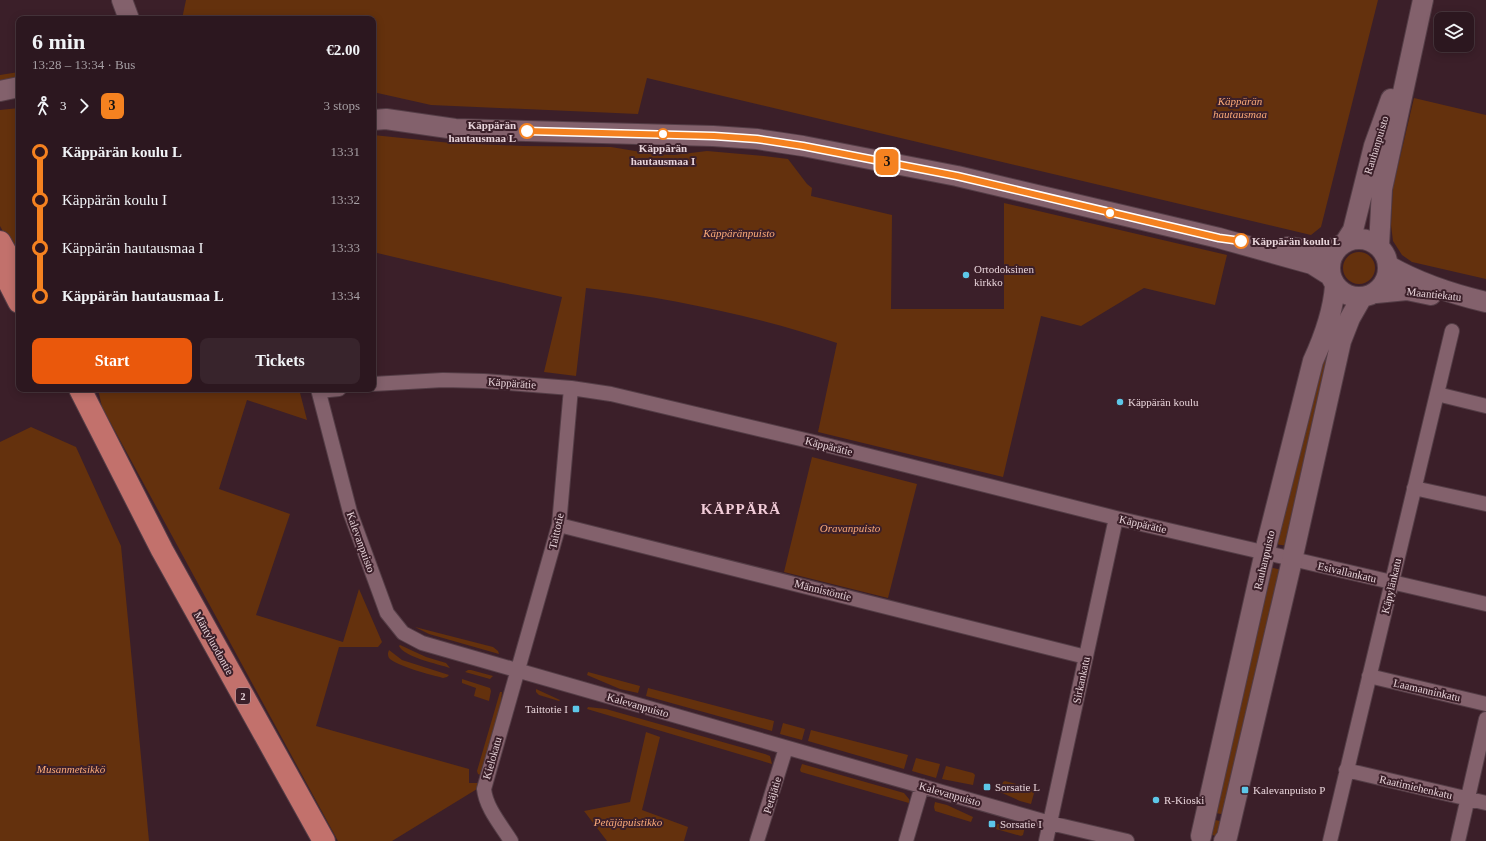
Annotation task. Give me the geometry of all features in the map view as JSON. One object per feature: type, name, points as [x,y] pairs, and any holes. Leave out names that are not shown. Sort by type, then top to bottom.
[{"type":"highway","points":[[0,242],[16,271]]},
{"type":"highway","points":[[0,265],[16,296]]},
{"type":"highway","name":"Mäntyluodontie","points":[[68,392],[114,475],[162,550],[324,841]]},
{"type":"highway","name":"Mäntyluodontie","points":[[90,399],[162,550]]},
{"type":"main road","points":[[121,0],[122,16]]},
{"type":"main road","points":[[121,0],[128,16]]},
{"type":"main road","name":"Rauhanpuisto","points":[[1379,246],[1382,189],[1423,0]]},
{"type":"main road","name":"Rauhanpuisto","points":[[1342,244],[1353,230],[1374,146],[1382,122],[1411,51]]},
{"type":"main road","points":[[0,90],[16,88]]},
{"type":"main road","points":[[0,103],[16,101]]},
{"type":"main road","points":[[377,118],[455,129],[646,133],[757,139],[803,146],[950,174],[1219,238],[1312,264],[1333,281],[1343,293],[1351,296],[1369,295],[1386,280],[1388,276],[1389,266],[1386,256],[1379,246],[1368,240],[1358,239],[1315,251],[1219,238]]},
{"type":"main road","points":[[1333,281],[1332,260],[1342,244]]},
{"type":"main road","name":"Maantiekatu","points":[[1389,266],[1409,278],[1477,300]]},
{"type":"main road","name":"Rauhanpuisto","points":[[1224,841],[1227,837],[1279,556],[1313,361],[1322,341],[1334,301],[1333,281]]},
{"type":"main road","name":"Maantiekatu","points":[[1369,295],[1407,290],[1477,300]]},
{"type":"main road","name":"Rauhanpuisto","points":[[1201,839],[1279,556],[1341,341],[1350,318],[1369,295]]},
{"type":"street","name":"Käpylänkatu","points":[[1330,841],[1452,331]]},
{"type":"street","name":"Käppärätie","points":[[376,384],[443,380],[484,381],[571,388],[611,394],[1116,518],[1279,556]]},
{"type":"street","name":"Taittotie","points":[[518,669],[559,524],[571,388]]},
{"type":"street","name":"Kalevanpuisto","points":[[319,392],[350,512],[387,613],[403,634],[422,642],[786,748],[1050,823],[1127,841]]},
{"type":"street","points":[[1437,394],[1486,406]]},
{"type":"street","points":[[1414,488],[1486,504]]},
{"type":"street","name":"Sirkankatu","points":[[1046,841],[1116,518]]},
{"type":"street","name":"Männistöntie","points":[[559,524],[1086,657]]},
{"type":"street","name":"Esivallankatu","points":[[1279,556],[1486,604]]},
{"type":"street","name":"Kielokatu","points":[[511,841],[488,805],[484,789],[518,669]]},
{"type":"street","name":"Laamanninkatu","points":[[1369,676],[1486,704]]},
{"type":"street","points":[[1458,841],[1486,719]]},
{"type":"street","name":"Petäjätie","points":[[757,841],[786,748]]},
{"type":"street","name":"Raatimiehenkatu","points":[[1346,770],[1486,803]]},
{"type":"street","points":[[906,841],[922,786]]},
{"type":"green space","name":"Käppärän hautausmaa","points":[[186,0],[1378,0],[1321,227],[1311,235],[647,78],[638,114],[431,105],[376,93],[376,16],[183,16]]},
{"type":"green space","points":[[16,72],[16,82],[0,85],[0,75]]},
{"type":"green space","points":[[1414,98],[1486,115],[1486,279],[1412,262],[1402,255],[1393,241],[1391,225],[1393,187]]},
{"type":"green space","points":[[16,108],[16,255],[0,226],[0,110]]},
{"type":"green space","name":"Käppäränpuisto","points":[[376,135],[451,143],[611,147],[653,154],[674,155],[707,151],[788,159],[807,184],[812,188],[811,196],[892,215],[891,309],[1004,309],[1004,203],[1227,255],[1215,305],[1144,288],[1081,326],[1041,316],[1003,477],[818,432],[837,343],[776,324],[744,316],[650,297],[586,288],[576,376],[544,372],[562,297],[376,253]]},
{"type":"green space","points":[[1359,252],[1365,253],[1372,259],[1375,268],[1374,274],[1368,281],[1359,284],[1353,283],[1346,277],[1343,268],[1344,262],[1350,255]]},
{"type":"green space","points":[[1342,320],[1288,546],[1275,544],[1315,375]]},
{"type":"green space","points":[[99,392],[300,392],[307,420],[247,400],[219,489],[290,514],[256,615],[343,642],[359,589],[382,642],[378,647],[339,647],[316,726],[469,769],[469,783],[479,783],[477,789],[392,841],[338,841],[102,407]]},
{"type":"green space","name":"Musanmetsikkö","points":[[31,427],[76,447],[121,546],[149,841],[0,841],[0,442]]},
{"type":"green space","name":"Oravanpuisto","points":[[812,457],[917,484],[888,598],[784,572]]},
{"type":"green space","points":[[1269,567],[1282,570],[1225,815],[1212,812]]},
{"type":"green space","points":[[415,627],[493,647],[499,654],[429,634]]},
{"type":"green space","points":[[400,645],[426,657],[446,663],[450,668],[407,654],[402,650],[399,646]]},
{"type":"green space","points":[[389,650],[402,660],[449,675],[443,678],[399,664],[389,658]]},
{"type":"green space","points":[[468,670],[493,676],[490,679],[465,672]]},
{"type":"green space","points":[[588,672],[640,686],[638,693],[620,689],[587,675]]},
{"type":"green space","points":[[462,679],[490,688],[491,691],[489,701],[474,696],[476,688],[462,683]]},
{"type":"green space","points":[[648,688],[774,721],[772,731],[646,696]]},
{"type":"green space","points":[[536,689],[560,700],[559,701],[539,695],[536,692]]},
{"type":"green space","points":[[500,692],[502,692],[500,710],[481,775],[478,774],[477,771]]},
{"type":"green space","points":[[588,707],[606,709],[765,754],[770,756],[772,764],[587,709]]},
{"type":"green space","points":[[783,723],[805,729],[802,740],[780,734]]},
{"type":"green space","points":[[811,730],[908,755],[904,769],[808,741]]},
{"type":"green space","name":"Petäjäpuistikko","points":[[646,732],[660,737],[642,810],[688,827],[684,841],[607,841],[584,811],[630,802]]},
{"type":"green space","points":[[916,758],[940,764],[936,778],[912,771]]},
{"type":"green space","points":[[802,764],[904,793],[909,799],[909,803],[801,772],[800,770]]},
{"type":"green space","points":[[946,766],[973,773],[975,775],[973,785],[942,779]]},
{"type":"green space","points":[[1005,781],[1034,789],[1031,804],[1000,792],[1003,782]]},
{"type":"green space","points":[[935,802],[947,805],[973,817],[971,822],[935,811]]},
{"type":"green space","points":[[1211,819],[1224,822],[1217,837],[1211,834]]},
{"type":"green space","points":[[997,824],[1013,824],[1025,827],[1023,835],[1021,836],[996,829]]},
{"type":"bus line","name":"3","points":[[527,131],[714,136],[757,139],[803,146],[957,176],[1219,238],[1241,241]]},
{"type":"place","name":"Käppärän hautausmaa L","points":[[527,131]]},
{"type":"place","name":"Käppärän hautausmaa I","points":[[663,134]]},
{"type":"place","name":"Käppärän koulu L","points":[[1241,241]]},
{"type":"place","name":"Ortodoksinen kirkko","points":[[966,275]]},
{"type":"place","name":"Käppärän koulu","points":[[1120,402]]},
{"type":"place","name":"Taittotie I","points":[[576,709]]},
{"type":"place","name":"Sorsatie L","points":[[987,787]]},
{"type":"place","name":"Kalevanpuisto P","points":[[1245,790]]},
{"type":"place","name":"R-Kioski","points":[[1156,800]]},
{"type":"place","name":"Sorsatie I","points":[[992,824]]},
{"type":"district","name":"KÄPPÄRÄ","points":[[741,509]]}]
